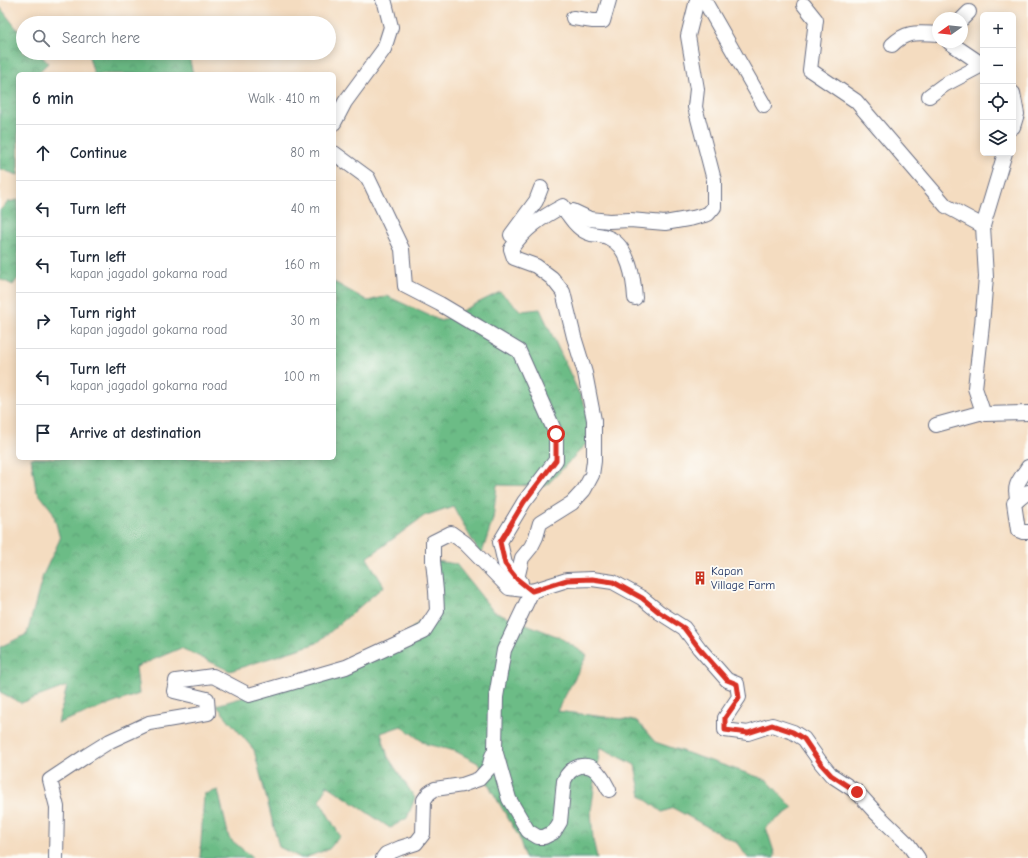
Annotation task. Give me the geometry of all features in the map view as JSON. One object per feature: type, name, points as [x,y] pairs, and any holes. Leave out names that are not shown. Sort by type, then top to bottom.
[{"type":"street","points":[[336,120],[345,102],[384,49],[391,27],[385,2],[383,0]]},
{"type":"street","points":[[573,18],[603,21],[609,0]]},
{"type":"street","points":[[568,213],[573,211],[590,220],[630,220],[665,223],[708,214],[714,207],[714,180],[695,107],[697,89],[688,36],[697,0]]},
{"type":"street","points":[[704,0],[764,105]]},
{"type":"street","points":[[803,2],[816,20],[810,70],[856,101],[946,206],[983,226]]},
{"type":"street","points":[[892,46],[899,38],[907,35],[918,33],[932,34]]},
{"type":"street","points":[[958,48],[980,63]]},
{"type":"street","points":[[929,96],[944,85],[980,67]]},
{"type":"street","points":[[336,154],[368,178],[402,249],[405,286],[440,304],[519,351],[556,434],[556,460],[524,502],[500,542],[505,564],[517,579],[532,591]]},
{"type":"street","points":[[983,412],[975,388],[986,277],[983,226],[1004,156]]},
{"type":"street","points":[[541,188],[536,201],[503,245],[503,248],[506,251],[511,249],[524,232],[541,219],[563,206],[579,227],[589,233],[610,238],[615,242],[630,265],[634,280],[635,298]]},
{"type":"street","points":[[511,249],[514,258],[536,266],[552,278],[563,292],[574,337],[586,373],[594,420],[594,461],[592,475],[584,490],[572,503],[540,523],[531,547],[522,558],[517,579]]},
{"type":"street","points":[[936,425],[983,412],[985,414],[1028,413]]},
{"type":"street","points":[[1023,496],[1016,494],[1018,482],[1028,467]]},
{"type":"street","points":[[1023,496],[1014,503],[1018,530],[1028,532]]},
{"type":"street","points":[[56,858],[57,807],[50,780],[110,741],[149,723],[208,713],[207,699],[174,691],[176,680],[213,676],[249,695],[346,667],[424,631],[437,611],[432,561],[433,542],[451,533],[465,542],[509,588],[532,591],[567,580],[592,579],[613,582],[642,598],[659,612],[684,628],[727,680],[737,684],[739,698],[725,718],[725,730],[748,733],[772,725],[793,732],[804,739],[821,764],[831,775],[857,792],[908,844],[918,858]]},
{"type":"street","points":[[532,591],[504,650],[496,697],[495,750],[509,799],[528,831],[538,837],[550,836],[558,828],[560,822],[564,781],[571,770],[583,766],[589,766],[595,769],[609,790]]},
{"type":"street","points":[[383,858],[386,854],[416,843],[423,834],[424,800],[429,793],[435,789],[462,785],[479,779],[489,768],[495,750]]},
{"type":"green space","points":[[0,7],[16,28],[16,60],[45,60],[48,63],[39,72],[16,72],[16,174],[0,169]]},
{"type":"green space","points":[[90,60],[190,60],[193,72],[93,72]]},
{"type":"green space","points":[[16,200],[16,281],[13,285],[0,279],[0,210],[8,202]]},
{"type":"green space","points":[[336,283],[368,301],[387,296],[441,321],[500,292],[521,311],[540,309],[586,408],[588,442],[546,486],[497,485],[493,519],[481,556],[453,506],[424,516],[367,558],[384,586],[317,643],[230,671],[181,648],[136,667],[139,694],[58,723],[67,686],[21,703],[0,692],[0,647],[27,634],[43,575],[60,539],[53,512],[36,490],[31,460],[336,460]]},
{"type":"green space","points":[[437,561],[456,564],[493,611],[559,637],[587,655],[557,711],[637,721],[655,742],[767,780],[793,808],[766,827],[775,855],[774,858],[748,858],[737,843],[673,808],[662,812],[641,796],[635,765],[600,747],[591,811],[593,839],[597,858],[525,858],[519,837],[492,791],[478,763],[455,751],[426,744],[401,726],[381,733],[388,757],[415,798],[407,818],[390,828],[327,785],[320,801],[340,836],[329,849],[304,858],[301,858],[279,847],[254,750],[216,705],[332,673],[400,640],[434,608]]},
{"type":"green space","points":[[218,790],[229,838],[253,858],[200,858],[204,794]]},
{"type":"place","name":"Kapan Village Farm","points":[[700,578]]},
{"type":"route","points":[[556,434],[556,460],[524,502],[500,542],[505,564],[517,579],[532,591],[567,580],[592,579],[613,582],[642,598],[659,612],[684,628],[727,680],[737,684],[739,698],[725,718],[725,730],[748,733],[772,725],[793,732],[804,739],[821,764],[831,775],[857,792]]}]
